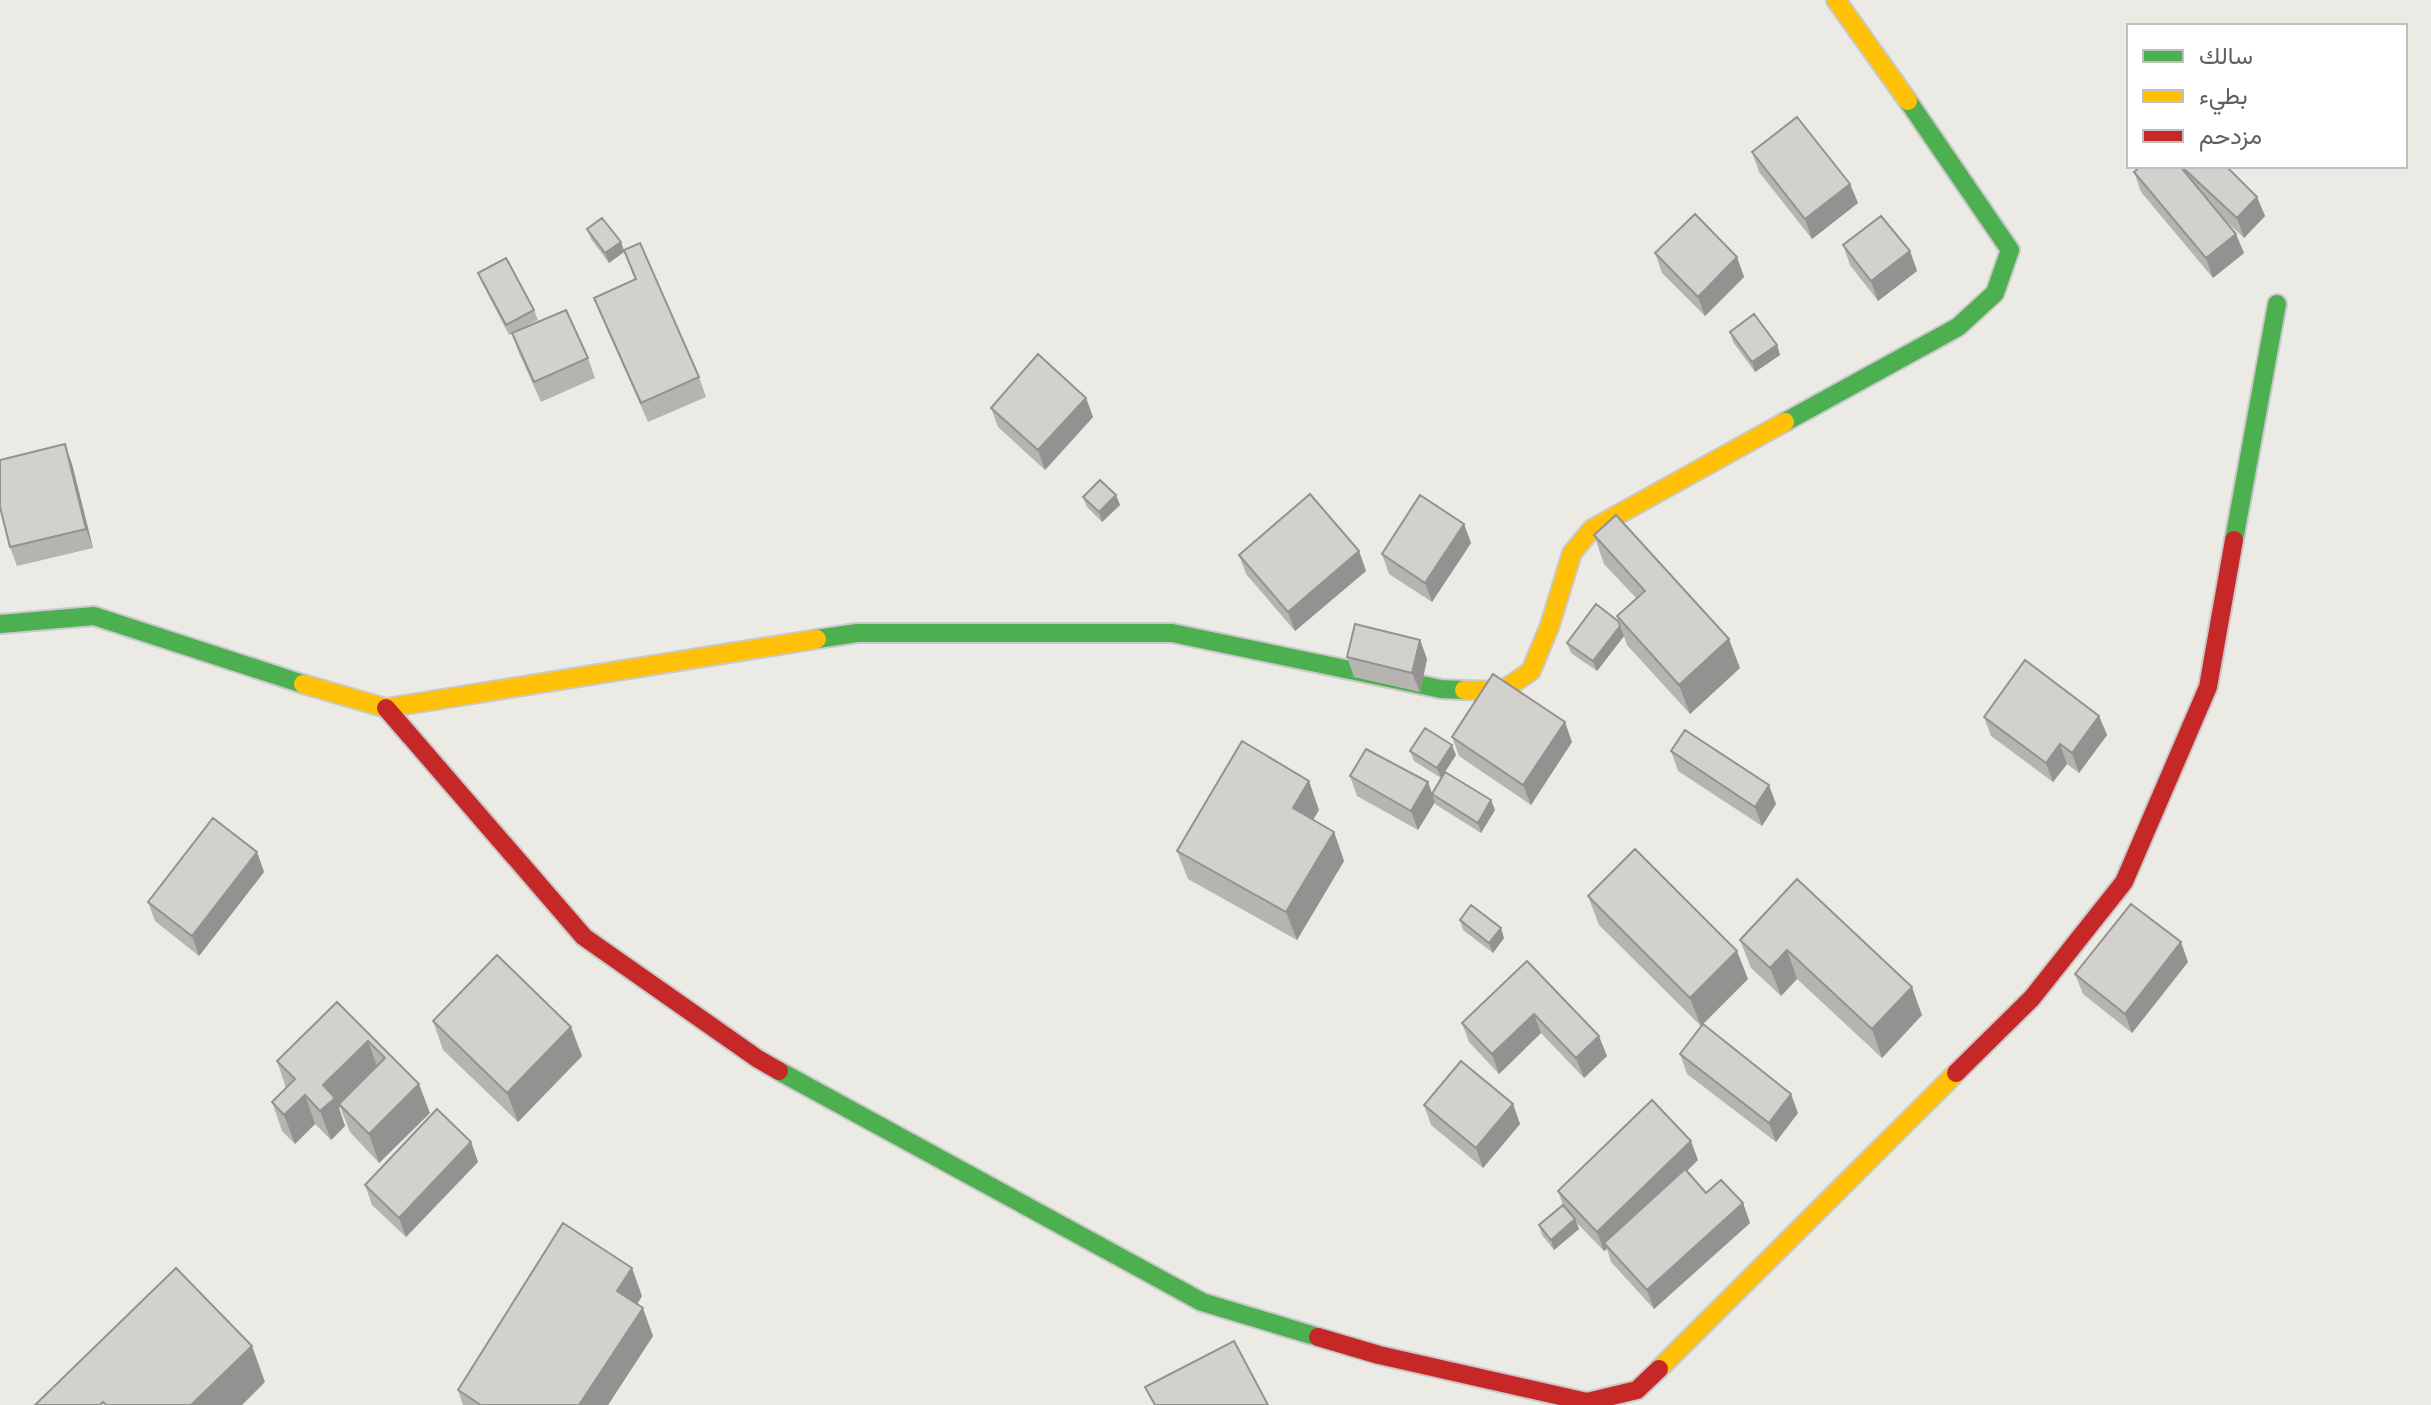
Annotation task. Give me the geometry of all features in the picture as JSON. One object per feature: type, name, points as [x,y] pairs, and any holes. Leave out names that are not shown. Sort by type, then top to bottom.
[{"type":"street","points":[[0,624],[94,616],[264,673],[386,708],[857,633],[1172,633],[1441,689],[1502,691],[1531,671],[1550,625],[1572,553],[1592,529],[1958,327],[1995,293],[2010,250],[1836,0]]},
{"type":"street","points":[[386,708],[584,937],[758,1059],[1202,1302],[1379,1355],[1587,1402],[1637,1390],[2032,998],[2124,882],[2208,687],[2277,304]]},
{"type":"building","points":[[1797,117],[1850,184],[1805,219],[1752,152]]},
{"type":"building","points":[[2139,168],[2182,168],[2236,234],[2206,258],[2134,172]]},
{"type":"building","points":[[2183,168],[2228,168],[2257,197],[2237,218]]},
{"type":"building","points":[[1695,214],[1737,257],[1698,297],[1655,253]]},
{"type":"building","points":[[1881,216],[1910,251],[1871,281],[1843,245]]},
{"type":"building","points":[[602,218],[621,242],[605,253],[587,229]]},
{"type":"building","points":[[640,243],[699,377],[641,403],[594,298],[636,279],[624,250]]},
{"type":"building","points":[[506,258],[534,310],[506,325],[478,273]]},
{"type":"building","points":[[566,310],[588,358],[534,382],[512,333]]},
{"type":"building","points":[[1754,314],[1777,345],[1752,362],[1730,332]]},
{"type":"building","points":[[1038,354],[1086,398],[1038,450],[991,408]]},
{"type":"building","points":[[65,444],[86,529],[10,547],[0,507],[0,460]]},
{"type":"building","points":[[1100,480],[1116,495],[1099,512],[1083,497]]},
{"type":"building","points":[[1310,494],[1359,551],[1288,612],[1239,555]]},
{"type":"building","points":[[1420,495],[1464,524],[1425,583],[1382,554]]},
{"type":"building","points":[[1616,515],[1729,639],[1679,685],[1617,616],[1645,591],[1594,535]]},
{"type":"building","points":[[1596,604],[1620,626],[1593,661],[1567,643]]},
{"type":"building","points":[[1355,624],[1420,640],[1412,673],[1347,657]]},
{"type":"building","points":[[2025,660],[2099,716],[2072,753],[2060,744],[2046,763],[1984,717]]},
{"type":"building","points":[[1493,674],[1565,722],[1523,785],[1452,737]]},
{"type":"building","points":[[1425,728],[1452,745],[1437,768],[1410,751]]},
{"type":"building","points":[[1685,730],[1769,785],[1755,807],[1671,751]]},
{"type":"building","points":[[1242,741],[1309,781],[1293,808],[1334,832],[1286,912],[1177,851]]},
{"type":"building","points":[[1366,749],[1428,782],[1411,811],[1350,776]]},
{"type":"building","points":[[1445,772],[1491,800],[1478,823],[1432,794]]},
{"type":"building","points":[[213,818],[257,852],[192,936],[148,902]]},
{"type":"building","points":[[1635,849],[1737,951],[1690,998],[1588,896]]},
{"type":"building","points":[[1797,879],[1912,987],[1872,1029],[1787,950],[1770,968],[1740,940]]},
{"type":"building","points":[[2131,904],[2181,942],[2125,1014],[2075,974]]},
{"type":"building","points":[[1471,905],[1501,928],[1489,943],[1460,920]]},
{"type":"building","points":[[497,955],[571,1027],[507,1093],[433,1021]]},
{"type":"building","points":[[1527,961],[1599,1036],[1576,1058],[1534,1014],[1492,1054],[1462,1023]]},
{"type":"building","points":[[337,1002],[419,1084],[369,1134],[339,1104],[385,1058],[368,1041],[323,1085],[335,1098],[320,1111],[305,1095],[284,1115],[272,1102],[295,1079],[277,1061]]},
{"type":"building","points":[[1703,1024],[1791,1094],[1769,1123],[1680,1054]]},
{"type":"building","points":[[1461,1061],[1513,1104],[1476,1148],[1424,1105]]},
{"type":"building","points":[[1652,1100],[1691,1141],[1597,1232],[1558,1191]]},
{"type":"building","points":[[437,1109],[471,1142],[399,1218],[365,1185]]},
{"type":"building","points":[[1685,1169],[1706,1193],[1721,1180],[1743,1203],[1647,1290],[1604,1243]]},
{"type":"building","points":[[1563,1205],[1575,1219],[1551,1240],[1539,1225]]},
{"type":"building","points":[[563,1223],[632,1268],[617,1291],[643,1308],[579,1405],[481,1405],[458,1390]]},
{"type":"building","points":[[176,1268],[252,1346],[191,1405],[106,1405],[103,1402],[100,1405],[35,1405]]},
{"type":"building","points":[[1234,1341],[1268,1405],[1155,1405],[1145,1387]]},
{"type":"traffic: fast","points":[[1785,422],[1958,327],[1995,293],[2010,250],[1908,101]]},
{"type":"traffic: fast","points":[[2234,540],[2277,304]]},
{"type":"traffic: fast","points":[[0,624],[94,616],[303,684]]},
{"type":"traffic: fast","points":[[817,639],[857,633],[1172,633],[1441,689],[1464,690]]},
{"type":"traffic: fast","points":[[779,1071],[1202,1302],[1318,1337]]},
{"type":"traffic: slow","points":[[1836,0],[1908,101]]},
{"type":"traffic: slow","points":[[1464,690],[1502,691],[1531,671],[1550,625],[1572,553],[1592,529],[1785,422]]},
{"type":"traffic: slow","points":[[303,684],[386,708],[817,639]]},
{"type":"traffic: slow","points":[[1659,1369],[1956,1073]]},
{"type":"traffic: jam","points":[[1956,1073],[2032,998],[2124,882],[2208,687],[2234,540]]},
{"type":"traffic: jam","points":[[386,708],[584,937],[779,1071]]},
{"type":"traffic: jam","points":[[1318,1337],[1379,1355],[1587,1402],[1637,1390],[1659,1369]]}]
